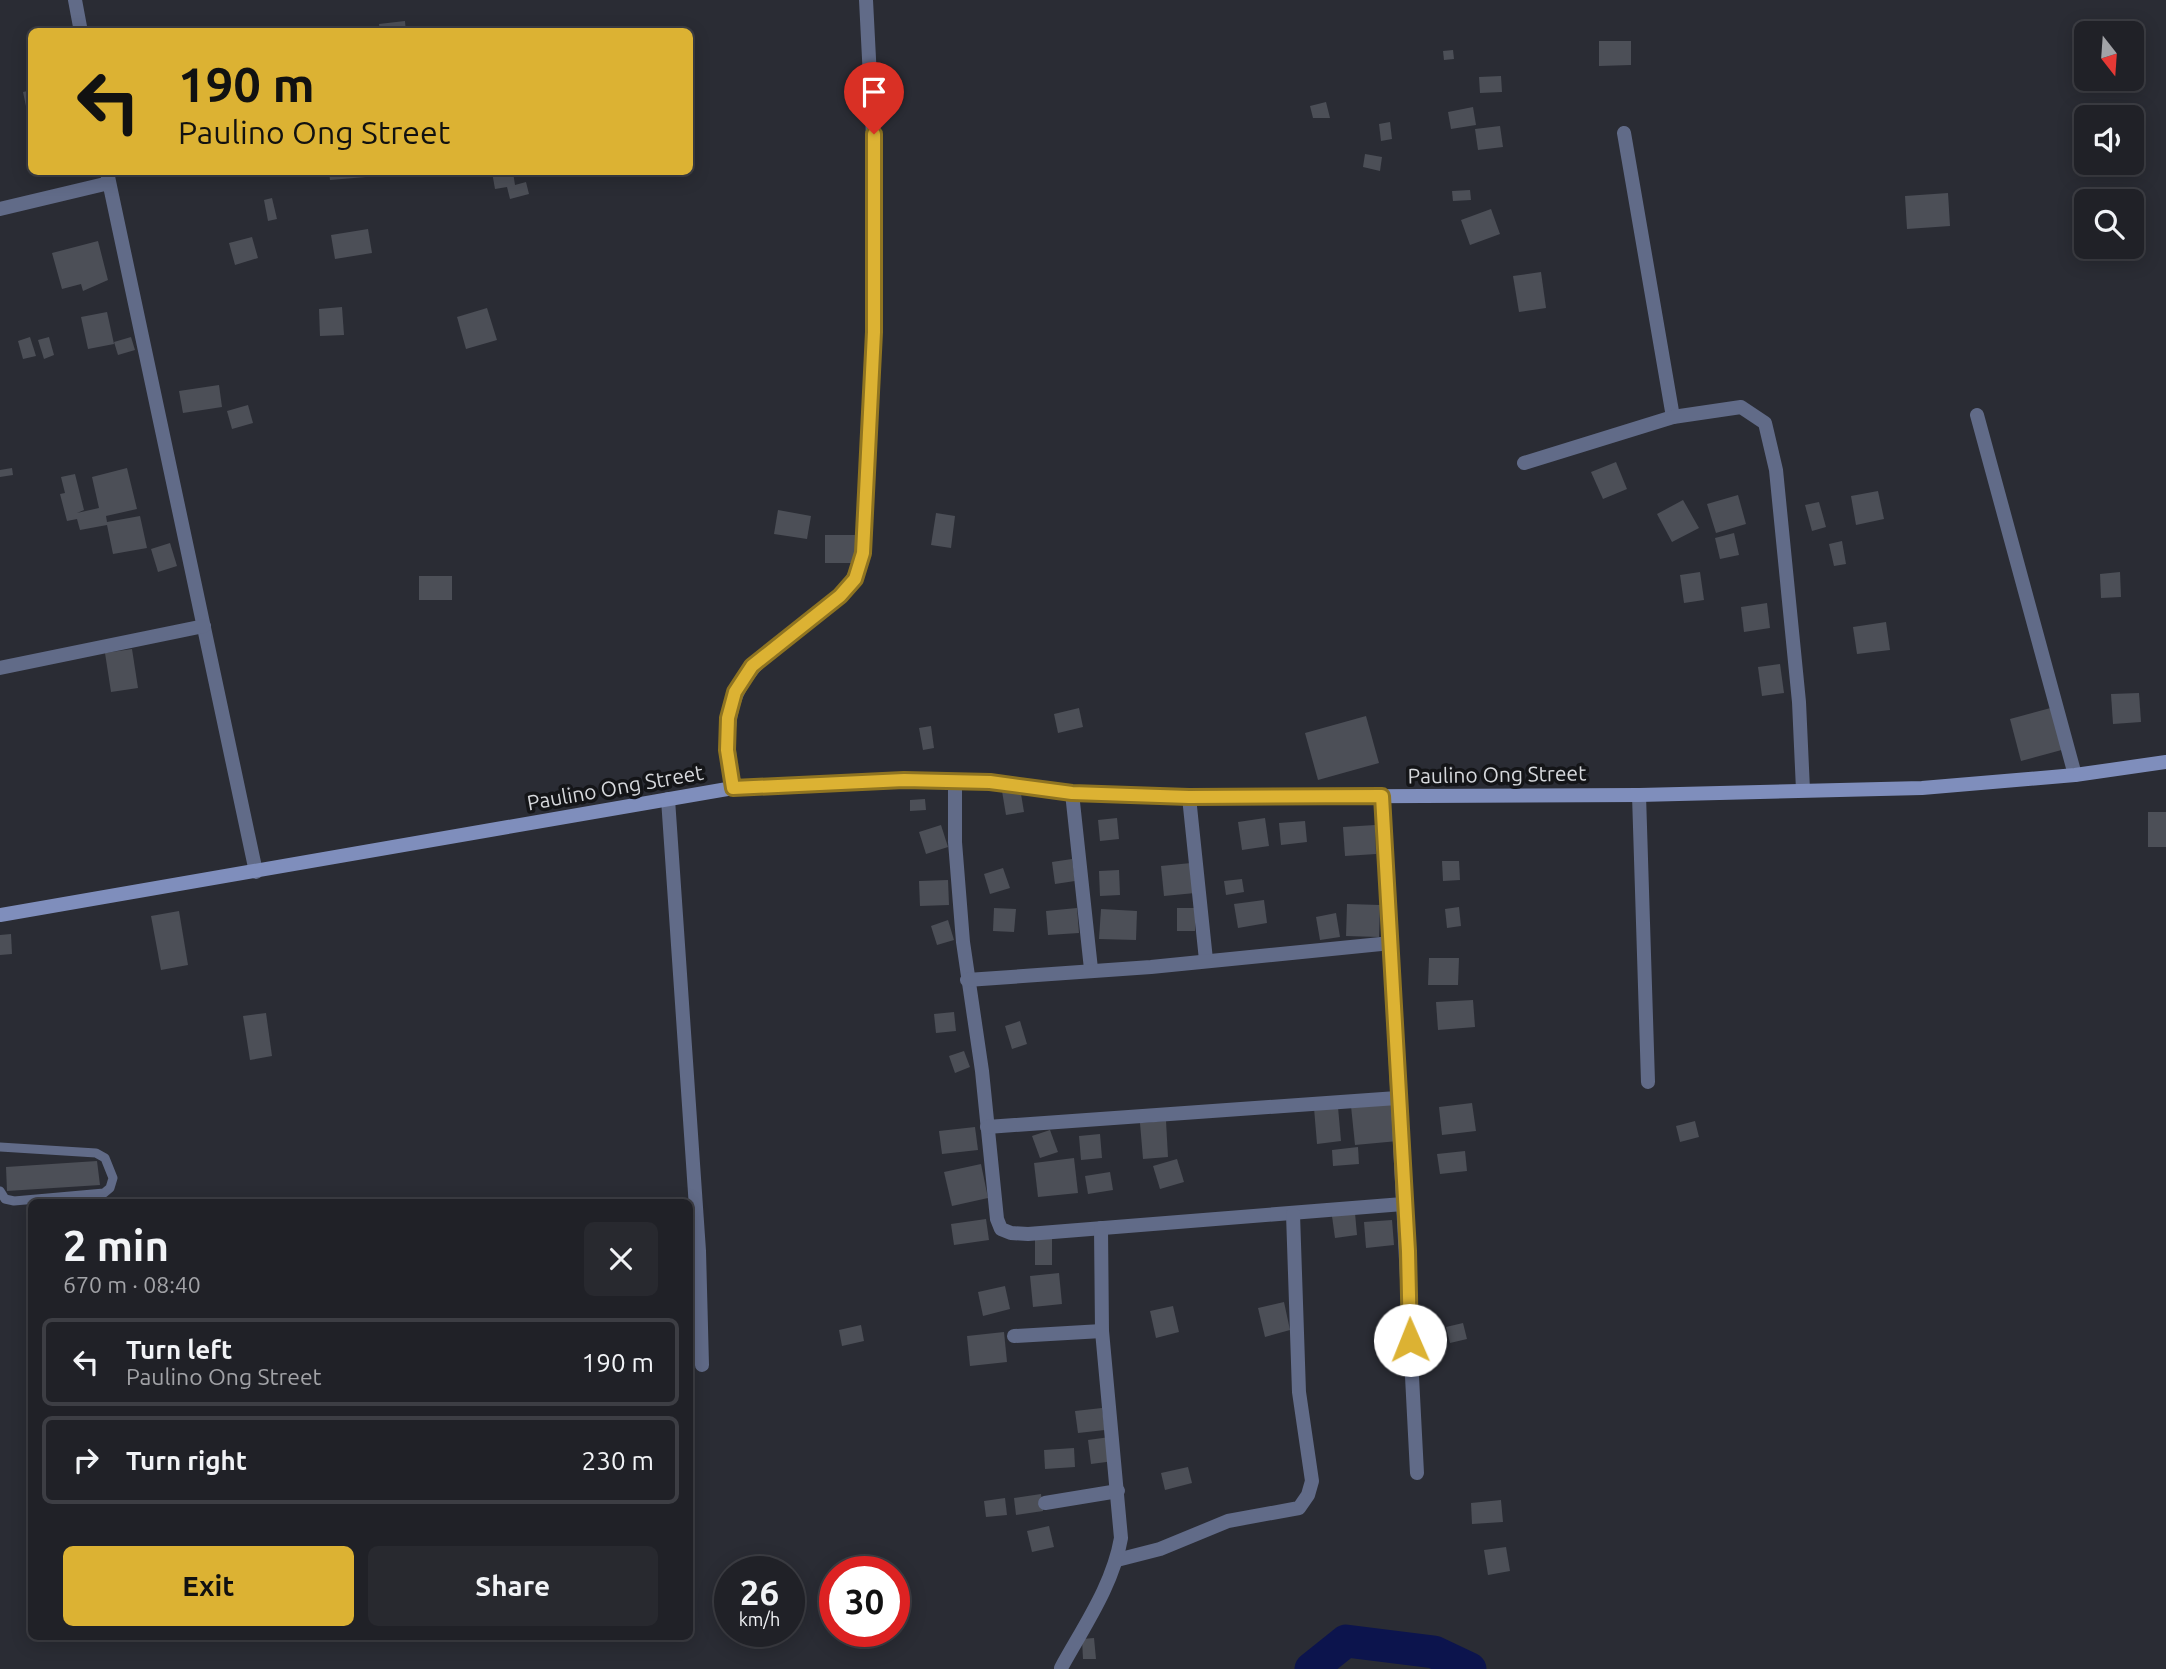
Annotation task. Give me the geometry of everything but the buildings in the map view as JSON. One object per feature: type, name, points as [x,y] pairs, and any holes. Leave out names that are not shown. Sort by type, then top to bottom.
[{"type":"street","points":[[75,0],[80,28]]},
{"type":"street","points":[[733,788],[727,750],[728,718],[735,692],[752,666],[840,596],[855,579],[863,553],[874,332],[874,156],[866,0]]},
{"type":"street","points":[[1624,133],[1673,417]]},
{"type":"street","points":[[0,209],[108,177],[256,872]]},
{"type":"street","points":[[1524,463],[1673,417],[1741,407],[1765,423],[1776,470],[1799,702],[1803,790]]},
{"type":"street","points":[[1977,415],[2075,775]]},
{"type":"street","points":[[0,668],[204,626]]},
{"type":"street","name":"Paulino Ong Street","points":[[0,915],[733,788],[847,781],[990,782],[1072,793],[1189,797],[1639,795],[1922,788],[2075,775],[2166,762]]},
{"type":"street","points":[[955,783],[955,842],[967,980],[987,1127],[996,1219],[1000,1229],[1028,1234],[1403,1204]]},
{"type":"street","points":[[1072,793],[1091,969]]},
{"type":"street","points":[[1639,795],[1648,1082]]},
{"type":"street","points":[[1382,796],[1418,1473]]},
{"type":"street","points":[[1189,797],[1206,960]]},
{"type":"street","points":[[668,799],[697,1224],[702,1365]]},
{"type":"street","points":[[967,980],[1391,943]]},
{"type":"street","points":[[987,1127],[1397,1098]]},
{"type":"street","points":[[1117,1560],[1160,1549],[1228,1521],[1299,1508],[1308,1495],[1312,1481],[1299,1392],[1293,1214]]},
{"type":"street","points":[[1061,1668],[1105,1588],[1117,1560],[1121,1538],[1102,1331],[1101,1228]]},
{"type":"street","points":[[1014,1336],[1102,1331]]},
{"type":"street","points":[[1045,1503],[1118,1491]]},
{"type":"lane","points":[[0,1147],[96,1153],[105,1158],[113,1178],[110,1188],[96,1194],[37,1199]]},
{"type":"lane","points":[[0,1191],[5,1199],[28,1200]]},
{"type":"waterway","points":[[1311,1669],[1346,1641],[1434,1652],[1470,1669]]},
{"type":"route","points":[[874,134],[874,332],[867,520],[863,553],[855,579],[840,596],[752,666],[735,692],[728,718],[727,750],[733,788],[904,780],[990,782],[1072,793],[1189,797],[1382,796],[1403,1204],[1408,1251],[1410,1340]]}]
